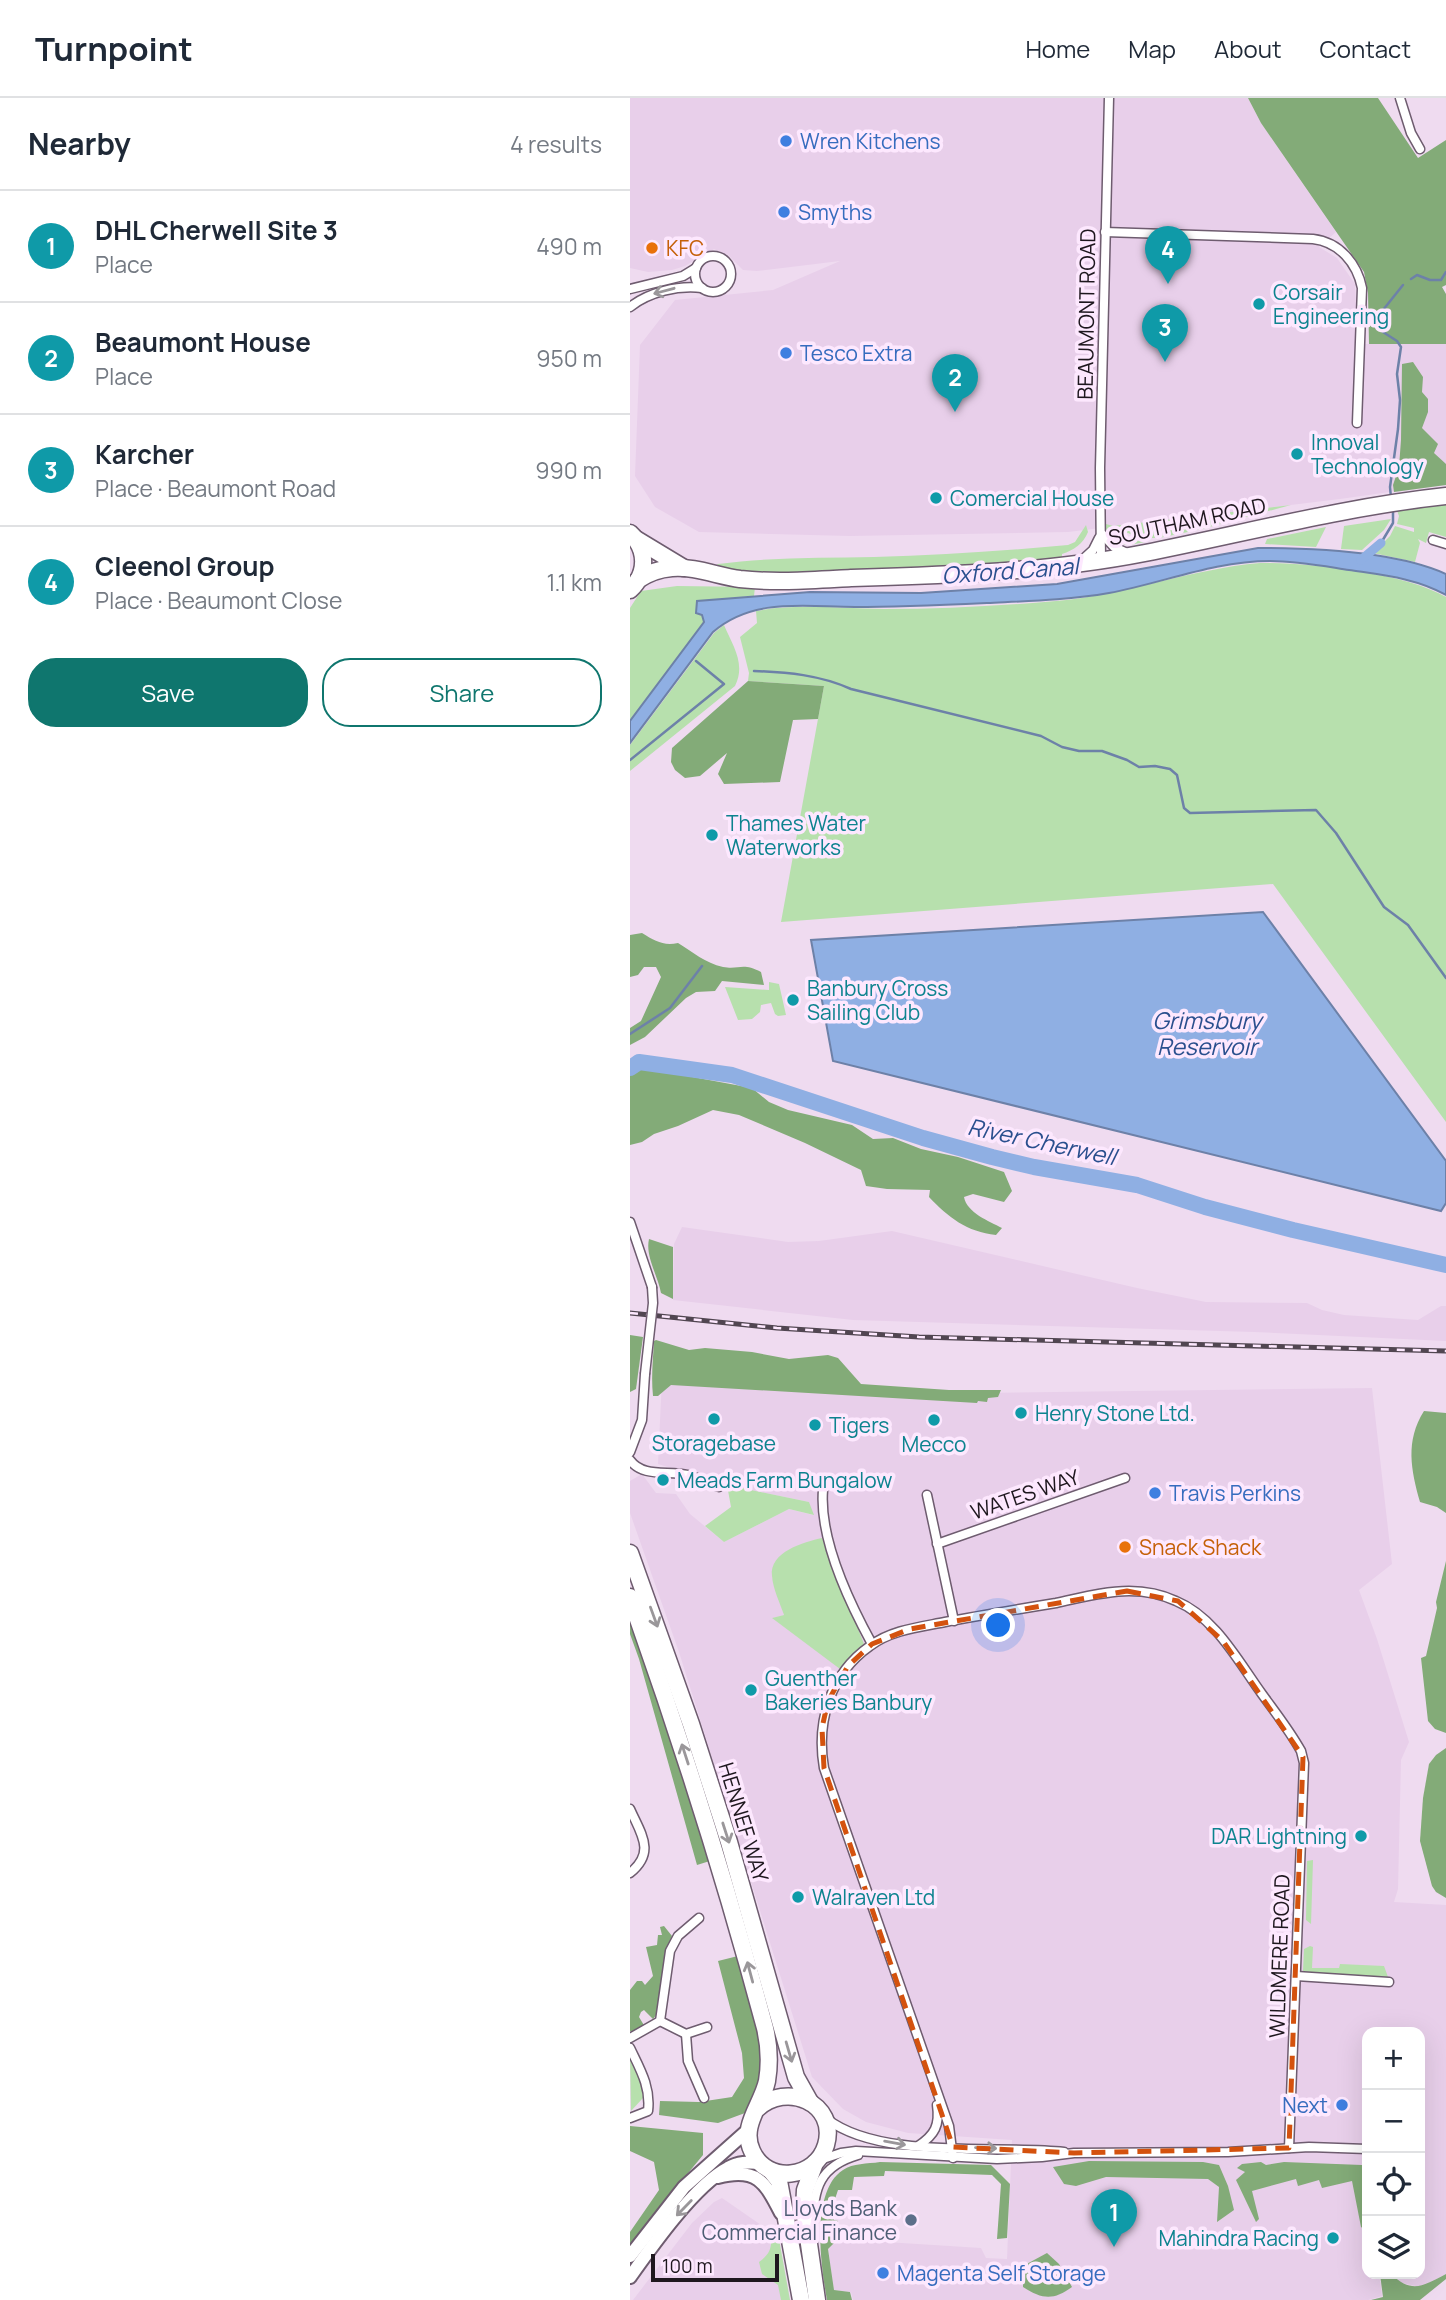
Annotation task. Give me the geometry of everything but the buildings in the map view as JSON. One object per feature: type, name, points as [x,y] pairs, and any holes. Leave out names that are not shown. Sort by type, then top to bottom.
[{"type":"highway","name":"SOUTHAM ROAD","points":[[632,588],[655,571],[684,568],[737,579],[782,581],[977,573],[1078,563],[1136,554],[1392,502],[1446,496]]},
{"type":"highway","name":"SOUTHAM ROAD","points":[[633,536],[684,568]]},
{"type":"highway","points":[[632,588],[643,564],[640,546],[633,536]]},
{"type":"highway","name":"HENNEF WAY","points":[[630,1553],[691,1724],[729,1842],[796,2077],[805,2096],[816,2107]]},
{"type":"highway","name":"HENNEF WAY","points":[[630,1597],[704,1814],[765,2028],[769,2046],[768,2070],[757,2109]]},
{"type":"highway","points":[[801,2300],[779,2181],[750,2148],[748,2130],[757,2109],[769,2100],[784,2095],[799,2097],[816,2107],[826,2125],[827,2140],[807,2181],[803,2209],[817,2300]]},
{"type":"highway","points":[[766,2167],[794,2174],[816,2162]]},
{"type":"street","name":"BEAUMONT ROAD","points":[[1101,560],[1105,232],[1110,98]]},
{"type":"street","points":[[1400,98],[1410,133],[1420,149]]},
{"type":"street","points":[[1105,232],[1313,239],[1338,249],[1355,268],[1362,288],[1357,423]]},
{"type":"street","points":[[630,289],[683,276],[705,258],[716,256],[726,261],[731,271],[730,281],[724,289],[713,292],[687,287],[646,297],[630,307]]},
{"type":"street","points":[[697,267],[696,279],[702,288]]},
{"type":"street","points":[[1101,531],[1114,547],[1136,554]]},
{"type":"street","points":[[1078,563],[1093,550],[1101,531]]},
{"type":"street","points":[[1433,540],[1446,544]]},
{"type":"street","points":[[630,1222],[652,1287],[653,1303],[642,1420],[630,1452]]},
{"type":"street","points":[[630,1460],[644,1471],[689,1475],[719,1488]]},
{"type":"street","name":"WATES WAY","points":[[937,1544],[1125,1478]]},
{"type":"street","points":[[823,1490],[823,1513],[828,1539],[854,1608],[872,1644]]},
{"type":"street","points":[[927,1495],[954,1621]]},
{"type":"street","name":"WILDMERE ROAD","points":[[953,2158],[949,2126],[827,1779],[822,1757],[822,1728],[834,1688],[848,1666],[872,1644],[910,1629],[1127,1591],[1153,1593],[1178,1601],[1201,1616],[1296,1741],[1303,1757],[1289,2148]]},
{"type":"street","points":[[630,1809],[645,1846],[642,1859],[630,1873]]},
{"type":"street","points":[[660,2021],[670,1951],[678,1936],[699,1917]]},
{"type":"street","points":[[1296,1976],[1389,1982]]},
{"type":"street","points":[[660,2021],[686,2034],[707,2026]]},
{"type":"street","points":[[630,2038],[660,2021]]},
{"type":"street","points":[[686,2034],[688,2061],[704,2098]]},
{"type":"street","points":[[630,2048],[648,2088],[648,2110],[630,2118]]},
{"type":"street","name":"WILDMERE ROAD","points":[[918,2146],[929,2139],[938,2122],[935,2091]]},
{"type":"street","points":[[816,2107],[839,2128],[854,2134],[918,2146],[1074,2153],[1362,2149]]},
{"type":"street","points":[[630,2256],[684,2187],[748,2130]]},
{"type":"street","points":[[816,2162],[841,2153],[871,2151],[953,2158],[1019,2159],[1074,2153]]},
{"type":"street","points":[[813,2278],[814,2203],[818,2186],[833,2166],[846,2158],[871,2151]]},
{"type":"street","points":[[630,2277],[675,2217],[712,2179],[728,2167],[745,2162],[766,2167]]},
{"type":"street","points":[[712,2179],[741,2174],[758,2178],[768,2188],[790,2229]]},
{"type":"highlighted area","points":[[1127,1591],[1178,1601],[1223,1641],[1303,1757],[1289,2148],[1074,2153],[953,2147],[824,1768],[822,1728],[828,1701],[848,1666],[872,1644],[910,1629]]},
{"type":"shaded area","points":[[630,98],[1248,98],[1261,123],[1336,232],[1319,247],[1337,258],[1355,284],[1358,344],[1446,344],[1446,484],[1068,532],[850,536],[699,532],[655,507],[635,476],[640,345],[675,300],[773,290],[840,261],[757,271],[743,270],[728,255],[714,249],[685,266],[672,270],[648,272],[630,268]]},
{"type":"shaded area","points":[[682,1227],[788,1242],[819,1241],[892,1231],[1206,1302],[1307,1303],[1344,1315],[1418,1320],[1441,1306],[1446,1306],[1446,1341],[1254,1332],[853,1320],[673,1300],[674,1244]]},
{"type":"shaded area","points":[[662,1378],[981,1393],[1372,1388],[1392,1564],[1359,1590],[1409,1742],[1401,1760],[1398,1889],[1394,1902],[1446,1905],[1446,2274],[1421,2287],[1402,2283],[1398,2279],[1425,2279],[1425,2027],[1362,2027],[1362,2279],[1380,2279],[1382,2296],[1368,2300],[853,2300],[851,2292],[834,2290],[828,2249],[838,2239],[981,2248],[986,2258],[1007,2259],[1012,2140],[908,2133],[866,2122],[843,2109],[812,2077],[679,1652],[630,1513],[630,1481],[642,1474],[656,1493],[676,1494],[690,1514],[724,1542],[789,1509],[813,1515],[809,1502],[727,1485],[658,1464]],"holes":[[[822,1539],[840,1668],[773,1618],[784,1615],[772,1576],[784,1553]]]},
{"type":"shaded area","points":[[722,2198],[777,2236],[790,2300],[633,2300],[692,2223]]},
{"type":"green space","points":[[1248,98],[1378,98],[1418,158],[1446,140],[1446,285],[1442,287],[1446,294],[1446,344],[1369,344],[1368,293],[1364,272],[1261,123]]},
{"type":"green space","points":[[1413,362],[1423,377],[1422,392],[1428,399],[1428,412],[1422,428],[1438,444],[1434,453],[1446,464],[1446,485],[1394,492],[1401,440],[1402,364]]},
{"type":"green space","points":[[1446,504],[1446,537],[1429,532],[1426,543],[1418,539],[1420,543],[1415,562],[1373,553],[1390,536],[1395,526],[1414,532],[1414,528],[1397,524],[1399,516],[1396,508]]},
{"type":"green space","points":[[1291,505],[1159,538],[1139,538],[1117,528],[1131,539],[1145,542],[1130,545],[1121,544],[1120,539],[1109,535],[1105,528],[1106,524],[1113,526]]},
{"type":"green space","points":[[1391,519],[1384,530],[1362,550],[1341,549],[1344,526]]},
{"type":"green space","points":[[1086,525],[1088,532],[1084,540],[1062,554],[1062,557],[942,569],[751,574],[714,567],[718,564],[757,560],[923,555],[1068,545],[1075,542]]},
{"type":"green space","points":[[1326,527],[1316,547],[1265,544],[1267,539]]},
{"type":"green space","points":[[1260,563],[1330,567],[1382,575],[1407,581],[1446,597],[1446,1122],[1273,884],[781,922],[824,686],[748,681],[749,673],[740,637],[757,623],[756,611],[804,607],[948,608],[1056,601]]},
{"type":"green space","points":[[677,586],[755,587],[754,596],[697,601],[704,622],[630,721],[630,608],[641,591]]},
{"type":"green space","points":[[724,625],[739,663],[735,686],[630,771],[630,745],[714,633]]},
{"type":"green space","points":[[748,681],[824,686],[818,719],[793,720],[780,782],[724,784],[718,774],[727,753],[700,776],[685,778],[675,770],[671,762],[672,748]]},
{"type":"green space","points":[[642,933],[659,942],[678,943],[717,965],[755,969],[761,972],[764,985],[722,981],[715,991],[696,992],[686,998],[645,1037],[630,1045],[630,1028],[641,1021],[661,977],[656,967],[644,967],[638,975],[630,977],[630,935]]},
{"type":"green space","points":[[769,982],[779,984],[786,1015],[775,1014],[771,1003],[761,1005],[760,1012],[752,1019],[738,1020],[725,987],[769,990]]},
{"type":"green space","points":[[639,1067],[752,1088],[769,1102],[788,1110],[852,1125],[873,1139],[893,1138],[921,1149],[958,1157],[1004,1172],[1012,1191],[1004,1202],[973,1194],[964,1197],[969,1208],[1002,1228],[996,1235],[967,1227],[929,1197],[930,1190],[866,1186],[861,1170],[739,1115],[713,1110],[630,1145],[630,1074]]},
{"type":"green space","points":[[649,1239],[673,1247],[673,1299],[661,1293],[650,1259]]},
{"type":"green space","points":[[630,1335],[643,1337],[636,1389],[630,1392]]},
{"type":"green space","points":[[656,1340],[689,1350],[705,1348],[752,1352],[789,1359],[828,1355],[838,1358],[861,1384],[949,1390],[1001,1390],[998,1397],[977,1403],[671,1385],[658,1396],[653,1396]]},
{"type":"green space","points":[[1424,1411],[1446,1413],[1446,1513],[1420,1502],[1414,1479],[1412,1445],[1414,1433]]},
{"type":"green space","points":[[727,1485],[809,1502],[814,1515],[789,1509],[724,1542],[705,1526],[731,1507]]},
{"type":"green space","points":[[822,1538],[864,1644],[840,1669],[772,1618],[784,1615],[772,1576],[776,1560],[789,1550]]},
{"type":"green space","points":[[1446,1561],[1446,1733],[1435,1729],[1428,1721],[1421,1658],[1426,1656]]},
{"type":"green space","points":[[630,1614],[713,1860],[697,1865],[630,1634]]},
{"type":"green space","points":[[1446,1748],[1446,1898],[1432,1886],[1420,1841],[1429,1764]]},
{"type":"green space","points":[[1313,1860],[1311,1924],[1306,1920],[1307,1861]]},
{"type":"green space","points":[[664,1926],[672,1936],[665,1952],[657,2014],[653,2019],[644,2010],[641,2012],[639,2017],[645,2027],[635,2034],[630,2031],[630,1990],[637,1981],[642,1981],[645,1985],[653,1976],[646,1947],[657,1945],[658,1935],[662,1935],[660,1927]]},
{"type":"green space","points":[[1313,1947],[1312,1968],[1339,1968],[1340,1964],[1384,1966],[1388,1977],[1306,1974],[1303,1971],[1304,1949]]},
{"type":"green space","points":[[742,1955],[764,2064],[758,2090],[745,2113],[718,2123],[659,2115],[660,2101],[699,2102],[732,2097],[744,2078],[742,2053],[718,1961]]},
{"type":"green space","points":[[630,2055],[642,2081],[643,2098],[631,2111]]},
{"type":"green space","points":[[630,2126],[703,2133],[703,2155],[669,2196],[630,2252],[630,2232],[659,2190],[654,2162],[630,2151]]},
{"type":"green space","points":[[1089,2161],[1203,2162],[1219,2165],[1234,2210],[1217,2222],[1219,2187],[1208,2179],[1106,2177],[1076,2186],[1064,2184],[1053,2167]]},
{"type":"green space","points":[[880,2162],[991,2165],[1010,2184],[1007,2238],[997,2239],[1001,2184],[992,2175],[885,2171],[884,2176],[854,2177],[852,2190],[838,2190],[834,2202],[834,2220],[838,2221],[838,2239],[828,2249],[834,2290],[850,2292],[852,2300],[827,2300],[820,2230],[826,2195],[833,2180],[843,2170],[856,2165]]},
{"type":"green space","points":[[1261,2162],[1266,2165],[1284,2162],[1362,2165],[1362,2228],[1352,2181],[1322,2188],[1319,2180],[1298,2186],[1296,2179],[1252,2191],[1259,2219],[1256,2222],[1236,2180],[1245,2172],[1237,2168],[1242,2164]]},
{"type":"green space","points":[[771,2235],[779,2239],[790,2300],[781,2300],[778,2285],[762,2274],[759,2262],[770,2250]]},
{"type":"green space","points":[[1047,2253],[1059,2264],[1072,2287],[1048,2297],[1023,2287],[1023,2266]]},
{"type":"green space","points":[[1446,2274],[1446,2279],[1420,2300],[1371,2300],[1383,2297],[1381,2279],[1397,2279],[1405,2284],[1418,2286]]},
{"type":"water","points":[[1258,548],[1354,552],[1403,560],[1446,574],[1446,595],[1399,578],[1310,564],[1270,561],[1209,568],[1129,589],[1064,599],[921,606],[780,606],[762,609],[745,613],[713,632],[630,743],[630,721],[704,622],[702,615],[696,613],[697,601],[810,592],[921,593],[1057,584]]},
{"type":"water","name":"Grimsbury Reservoir","points":[[1263,912],[1446,1161],[1446,1203],[1441,1211],[833,1061],[811,940]]},
{"type":"waterway","points":[[1411,279],[1417,275],[1430,280],[1441,280],[1446,272]]},
{"type":"waterway","points":[[1391,498],[1400,400],[1397,374],[1401,347],[1383,332],[1377,322],[1379,315],[1403,285]]},
{"type":"waterway","points":[[1381,543],[1393,523],[1393,508]]},
{"type":"waterway","points":[[1361,560],[1381,543]]},
{"type":"waterway","points":[[630,760],[724,684],[696,661]]},
{"type":"waterway","points":[[754,671],[815,677],[851,689],[1041,736],[1062,747],[1079,751],[1102,751],[1139,767],[1170,769],[1177,775],[1184,808],[1190,813],[1316,810],[1336,833],[1384,907],[1408,925],[1446,978]]},
{"type":"waterway","points":[[630,1034],[670,1008],[702,966]]},
{"type":"waterway","name":"River Cherwell","points":[[630,1068],[639,1062],[732,1075],[923,1138],[992,1157],[1137,1185],[1205,1207],[1293,1230],[1446,1265]]},
{"type":"railway","points":[[630,1313],[777,1328],[919,1337],[1446,1351]]},
{"type":"place","name":"Wren Kitchens","points":[[786,141]]},
{"type":"place","name":"Smyths","points":[[784,212]]},
{"type":"place","name":"KFC","points":[[652,248]]},
{"type":"place","name":"Cleenol Group","points":[[1168,284]]},
{"type":"place","name":"Corsair Engineering","points":[[1259,304]]},
{"type":"place","name":"Tesco Extra","points":[[786,353]]},
{"type":"place","name":"Karcher","points":[[1165,362]]},
{"type":"place","name":"Beaumont House","points":[[955,412]]},
{"type":"place","name":"Innoval Technology","points":[[1297,454]]},
{"type":"place","name":"Comercial House","points":[[936,498]]},
{"type":"place","name":"Thames Water Waterworks","points":[[712,835]]},
{"type":"place","name":"Banbury Cross Sailing Club","points":[[793,1000]]},
{"type":"place","name":"Henry Stone Ltd.","points":[[1021,1413]]},
{"type":"place","name":"Storagebase","points":[[714,1419]]},
{"type":"place","name":"Mecco","points":[[934,1420]]},
{"type":"place","name":"Tigers","points":[[815,1425]]},
{"type":"place","name":"Meads Farm Bungalow","points":[[663,1480]]},
{"type":"place","name":"Travis Perkins","points":[[1155,1493]]},
{"type":"place","name":"Snack Shack","points":[[1125,1547]]},
{"type":"place","name":"Guenther Bakeries Banbury","points":[[751,1690]]},
{"type":"place","name":"DAR Lightning","points":[[1361,1836]]},
{"type":"place","name":"Walraven Ltd","points":[[798,1897]]},
{"type":"place","name":"Next","points":[[1342,2105]]},
{"type":"place","name":"Lloyds Bank Commercial Finance","points":[[911,2220]]},
{"type":"place","name":"Mahindra Racing","points":[[1333,2238]]},
{"type":"place","name":"DHL Cherwell Site 3","points":[[1114,2247]]},
{"type":"place","name":"Magenta Self Storage","points":[[883,2273]]},
{"type":"water label","name":"Oxford Canal","points":[[1010,570]]}]
